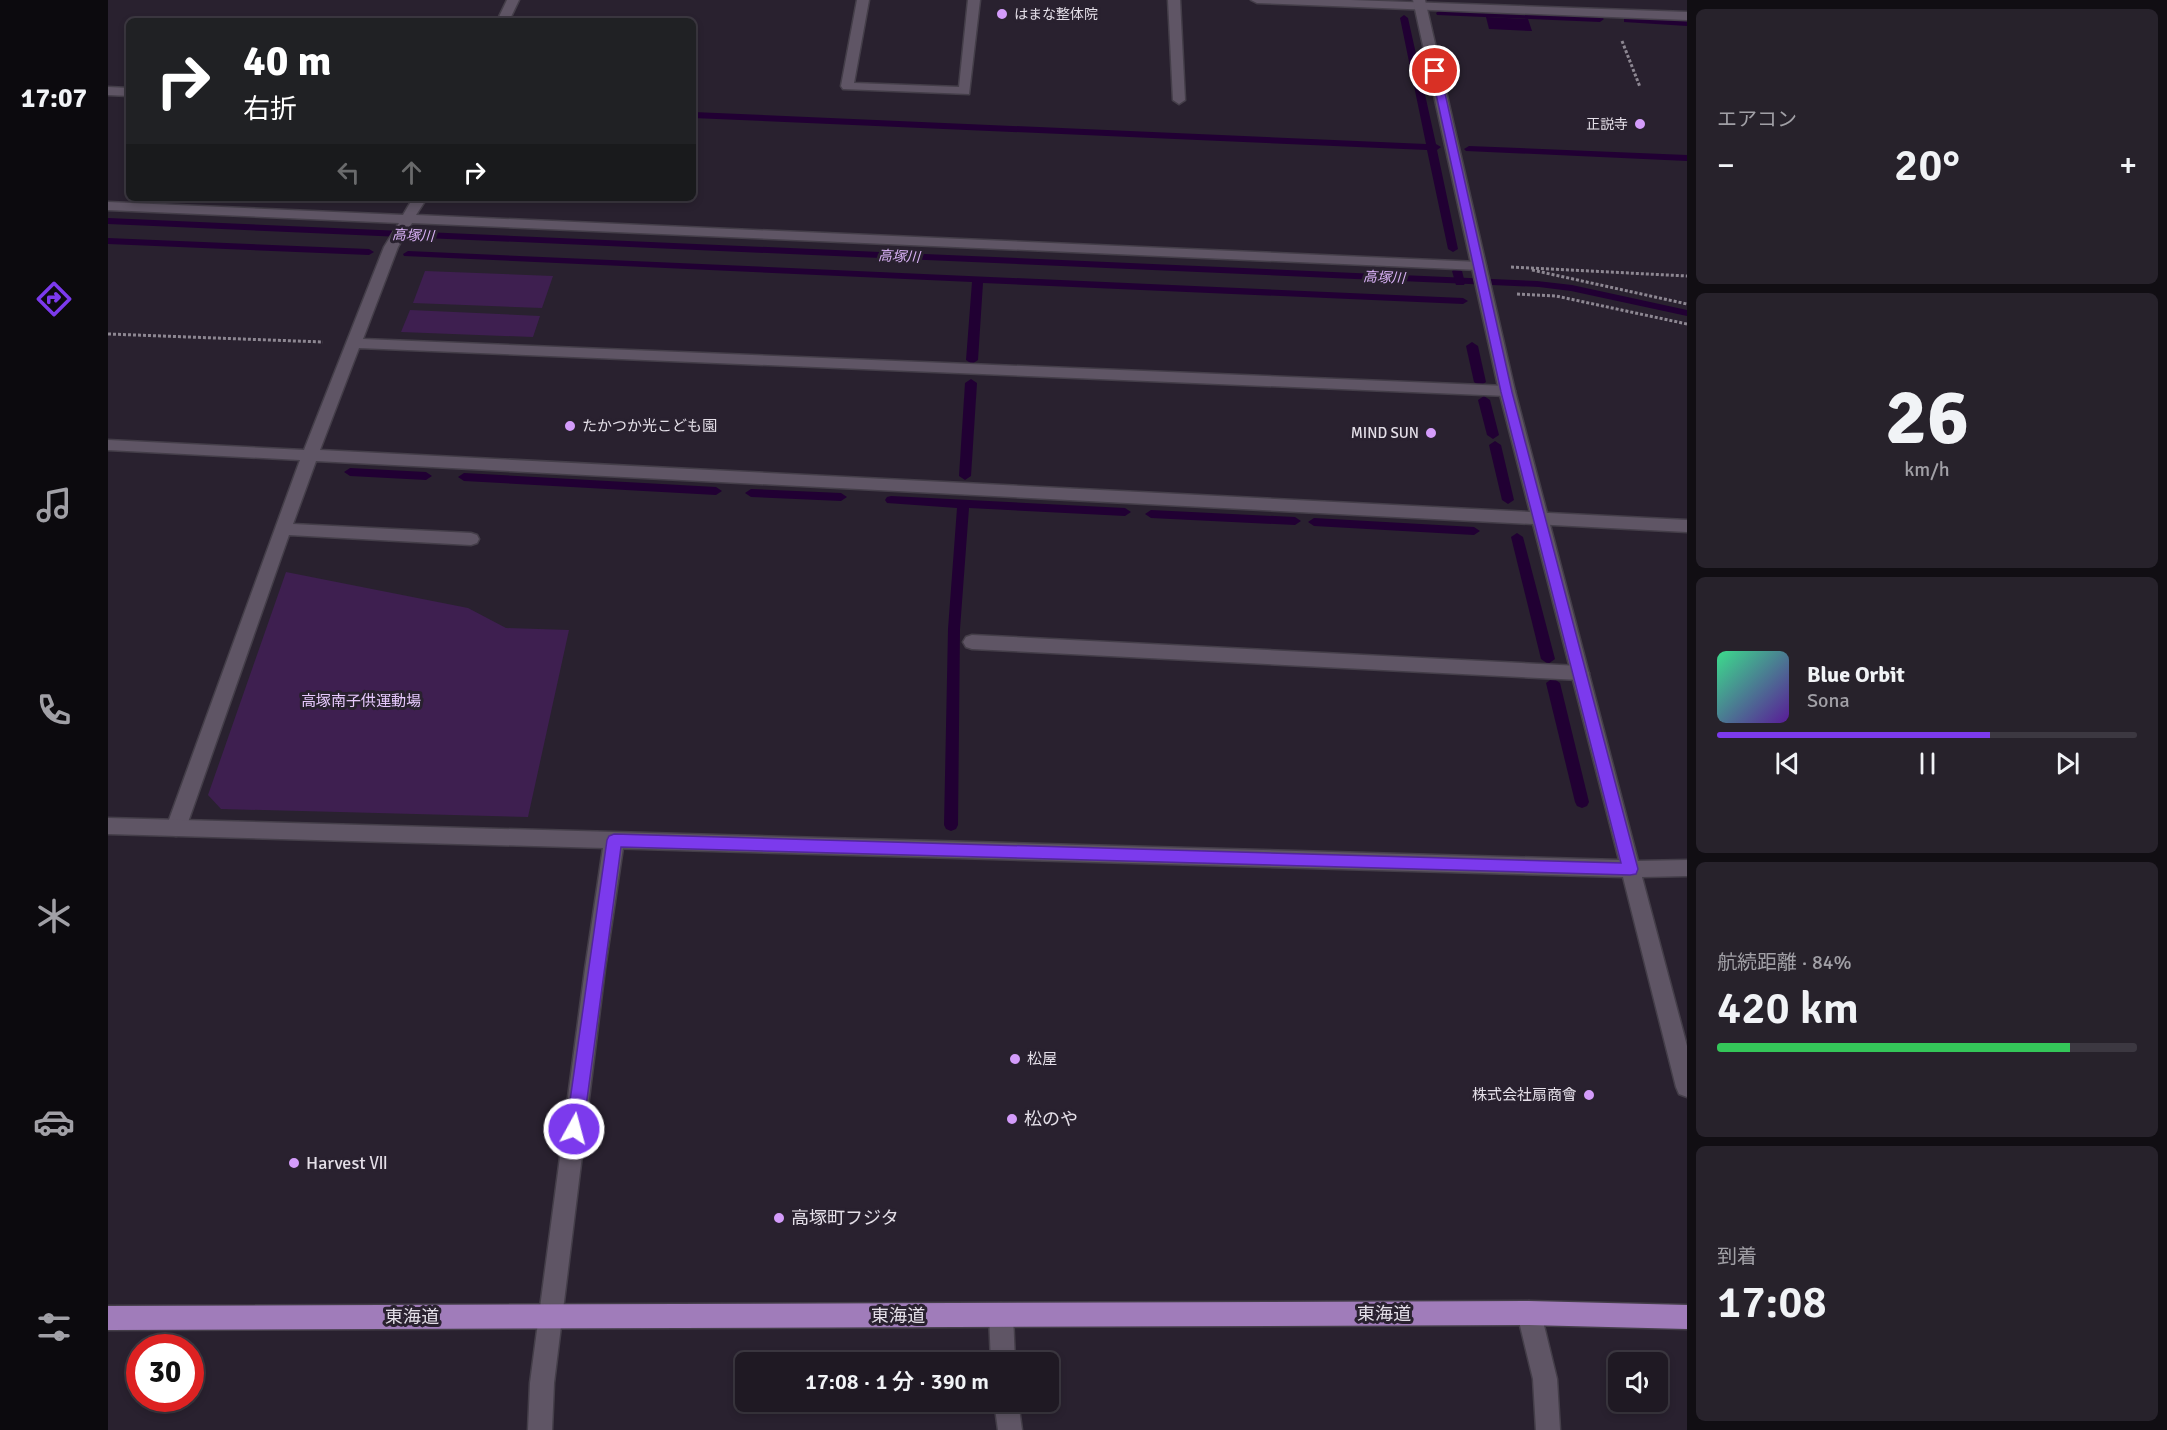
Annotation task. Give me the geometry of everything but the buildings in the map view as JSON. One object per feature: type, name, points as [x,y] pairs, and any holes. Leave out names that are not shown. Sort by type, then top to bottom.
[{"type":"highway","name":"東海道","points":[[108,1318],[1529,1313],[1687,1317]]},
{"type":"street","points":[[504,18],[513,0]]},
{"type":"street","points":[[863,0],[847,86],[965,91],[974,0]]},
{"type":"street","points":[[1174,0],[1179,100]]},
{"type":"street","points":[[1257,0],[1420,3],[1687,16]]},
{"type":"street","points":[[1420,3],[1507,392],[1687,1087]]},
{"type":"street","points":[[108,91],[126,92]]},
{"type":"street","points":[[176,828],[310,455],[401,229],[418,201]]},
{"type":"street","points":[[108,206],[401,229],[1482,280]]},
{"type":"street","points":[[354,343],[1507,392]]},
{"type":"street","points":[[108,445],[1687,526]]},
{"type":"street","points":[[284,529],[471,539]]},
{"type":"street","points":[[972,642],[1580,673]]},
{"type":"street","points":[[108,826],[1630,869],[1687,868]]},
{"type":"street","points":[[540,1430],[542,1383],[550,1317],[614,840]]},
{"type":"street","points":[[1529,1313],[1545,1379],[1548,1430]]},
{"type":"street","points":[[1001,1316],[1003,1352]]},
{"type":"street","points":[[1008,1412],[1010,1430]]},
{"type":"path","points":[[1620,35],[1640,87]]},
{"type":"path","points":[[1520,268],[1687,303]]},
{"type":"path","points":[[1482,280],[1520,268],[1687,276]]},
{"type":"path","points":[[1482,280],[1687,324]]},
{"type":"path","points":[[108,334],[354,343]]},
{"type":"green space","points":[[425,271],[553,276],[542,308],[413,303]]},
{"type":"green space","points":[[410,310],[540,316],[533,337],[401,332]]},
{"type":"green space","name":"高塚南子供運動場","points":[[286,572],[468,608],[506,628],[569,630],[528,817],[221,809],[208,795]]},
{"type":"water","points":[[1486,17],[1528,19],[1532,31],[1489,29]]},
{"type":"water","points":[[108,218],[1537,281],[1572,285],[1687,310],[1687,316],[1571,291],[1539,287],[108,224]]},
{"type":"waterway","points":[[1440,13],[1600,19]]},
{"type":"waterway","points":[[1404,18],[1431,147]]},
{"type":"waterway","points":[[1627,20],[1687,23]]},
{"type":"waterway","points":[[696,115],[1431,147]]},
{"type":"waterway","points":[[1431,147],[1436,147]]},
{"type":"waterway","points":[[1431,147],[1453,249]]},
{"type":"waterway","points":[[1469,149],[1687,158]]},
{"type":"waterway","points":[[108,241],[369,252]]},
{"type":"waterway","points":[[408,254],[978,279]]},
{"type":"waterway","name":"高塚川","points":[[1457,271],[1460,283]]},
{"type":"waterway","points":[[972,360],[978,279]]},
{"type":"waterway","points":[[978,279],[1463,301]]},
{"type":"waterway","points":[[1472,346],[1480,382]]},
{"type":"waterway","points":[[965,476],[971,383]]},
{"type":"waterway","points":[[1484,400],[1493,435]]},
{"type":"waterway","points":[[1495,445],[1508,500]]},
{"type":"waterway","points":[[350,472],[426,476]]},
{"type":"waterway","points":[[464,477],[716,491]]},
{"type":"waterway","points":[[751,493],[841,497]]},
{"type":"waterway","points":[[891,500],[963,504]]},
{"type":"waterway","points":[[951,825],[954,629],[963,504]]},
{"type":"waterway","points":[[963,504],[1125,512]]},
{"type":"waterway","points":[[1151,514],[1295,521]]},
{"type":"waterway","points":[[1314,522],[1474,531]]},
{"type":"waterway","points":[[1517,537],[1548,659]]},
{"type":"waterway","points":[[1553,683],[1582,802]]},
{"type":"place","name":"はまな整体院","points":[[1002,14]]},
{"type":"place","name":"正説寺","points":[[1640,124]]},
{"type":"place","name":"たかつか光こども園","points":[[570,426]]},
{"type":"place","name":"MIND SUN","points":[[1431,433]]},
{"type":"place","name":"松屋","points":[[1015,1059]]},
{"type":"place","name":"株式会社扇商會","points":[[1589,1095]]},
{"type":"place","name":"松のや","points":[[1012,1119]]},
{"type":"place","name":"Harvest Ⅶ","points":[[294,1163]]},
{"type":"place","name":"高塚町フジタ","points":[[779,1218]]},
{"type":"route","points":[[574,1129],[614,840],[1630,869],[1507,392],[1435,71]]}]
